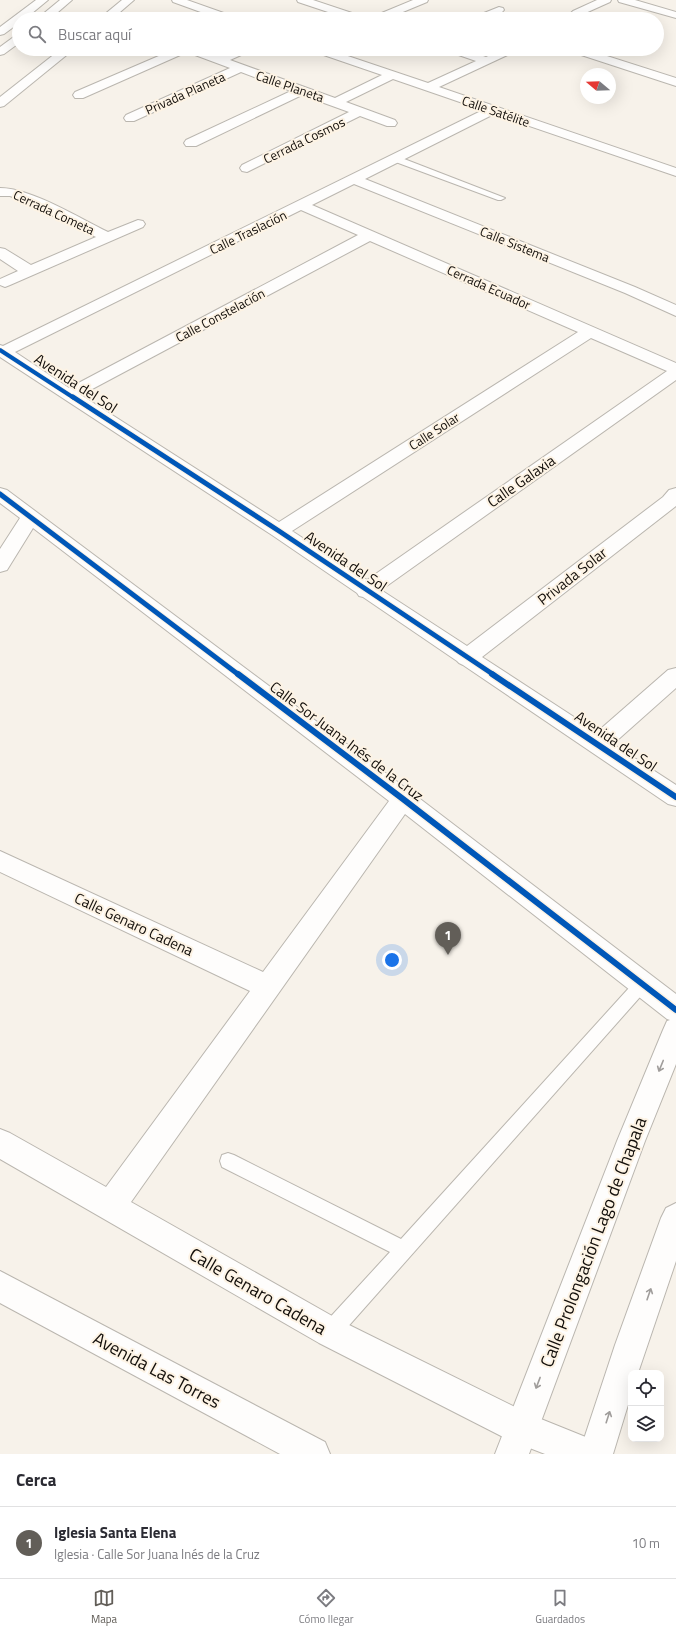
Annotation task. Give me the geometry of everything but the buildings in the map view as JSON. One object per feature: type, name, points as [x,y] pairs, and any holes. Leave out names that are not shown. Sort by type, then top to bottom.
[{"type":"street","points":[[27,12],[43,0]]},
{"type":"street","points":[[52,12],[67,0]]},
{"type":"street","points":[[114,12],[129,0]]},
{"type":"street","points":[[177,0],[211,12]]},
{"type":"street","points":[[302,0],[315,4],[330,12]]},
{"type":"street","points":[[315,4],[326,0]]},
{"type":"street","points":[[393,12],[423,0]]},
{"type":"street","points":[[575,8],[588,8],[606,0]]},
{"type":"street","points":[[623,0],[676,15]]},
{"type":"street","points":[[637,4],[676,4]]},
{"type":"street","points":[[494,12],[499,10]]},
{"type":"street","points":[[0,32],[12,23]]},
{"type":"street","points":[[0,52],[12,43]]},
{"type":"street","points":[[0,103],[59,56]]},
{"type":"street","points":[[79,95],[169,56]]},
{"type":"street","name":"Calle Planeta","points":[[208,56],[391,123]]},
{"type":"street","points":[[220,60],[229,56]]},
{"type":"street","name":"Calle Satélite","points":[[336,56],[676,172]]},
{"type":"street","points":[[473,56],[485,60]]},
{"type":"street","points":[[429,88],[495,56]]},
{"type":"street","points":[[595,56],[676,82]]},
{"type":"street","name":"Privada Planeta","points":[[130,118],[240,68]]},
{"type":"street","points":[[337,102],[392,75]]},
{"type":"street","points":[[191,143],[304,90]]},
{"type":"street","name":"Calle Traslación","points":[[2,351],[396,159],[493,110]]},
{"type":"street","name":"Cerrada Cosmos","points":[[247,168],[360,111]]},
{"type":"street","name":"Calle Sistema","points":[[354,179],[630,290],[676,311]]},
{"type":"street","name":"Cerrada Cometa","points":[[0,192],[11,192],[26,196],[108,237]]},
{"type":"street","name":"Cerrada Ecuador","points":[[301,205],[676,369]]},
{"type":"street","name":"Cerrada Cometa","points":[[4,282],[138,224]]},
{"type":"street","name":"Calle Constelación","points":[[70,394],[370,235]]},
{"type":"street","points":[[0,252],[29,271]]},
{"type":"street","name":"Calle Solar","points":[[279,531],[590,331]]},
{"type":"street","name":"Avenida del Sol","points":[[2,351],[279,531],[366,591],[676,797]]},
{"type":"street","name":"Calle Galaxia","points":[[366,591],[676,372]]},
{"type":"street","name":"Calle Sor Juana Inés de la Cruz","points":[[0,494],[643,983],[676,1010]]},
{"type":"street","name":"Privada Solar","points":[[466,658],[664,506],[676,494]]},
{"type":"street","points":[[0,565],[30,517]]},
{"type":"street","points":[[598,744],[676,676]]},
{"type":"street","points":[[110,1206],[403,800]]},
{"type":"street","name":"Calle Genaro Cadena","points":[[0,861],[268,987]]},
{"type":"street","name":"Calle Prolongación Lago de Chapala","points":[[517,1441],[631,1141],[676,1030]]},
{"type":"street","name":"Calle Genaro Cadena","points":[[0,1143],[517,1441],[586,1454]]},
{"type":"street","points":[[596,1454],[631,1345],[676,1218]]},
{"type":"street","name":"Avenida Las Torres","points":[[0,1286],[313,1454]]},
{"type":"lane","points":[[396,159],[501,198]]},
{"type":"lane","points":[[330,1332],[643,983]]},
{"type":"lane","points":[[228,1162],[404,1250]]},
{"type":"cycle path","points":[[0,350],[279,531],[676,797]]},
{"type":"cycle path","points":[[0,494],[403,799],[676,1010]]},
{"type":"place","name":"Iglesia Santa Elena","points":[[448,955]]}]
